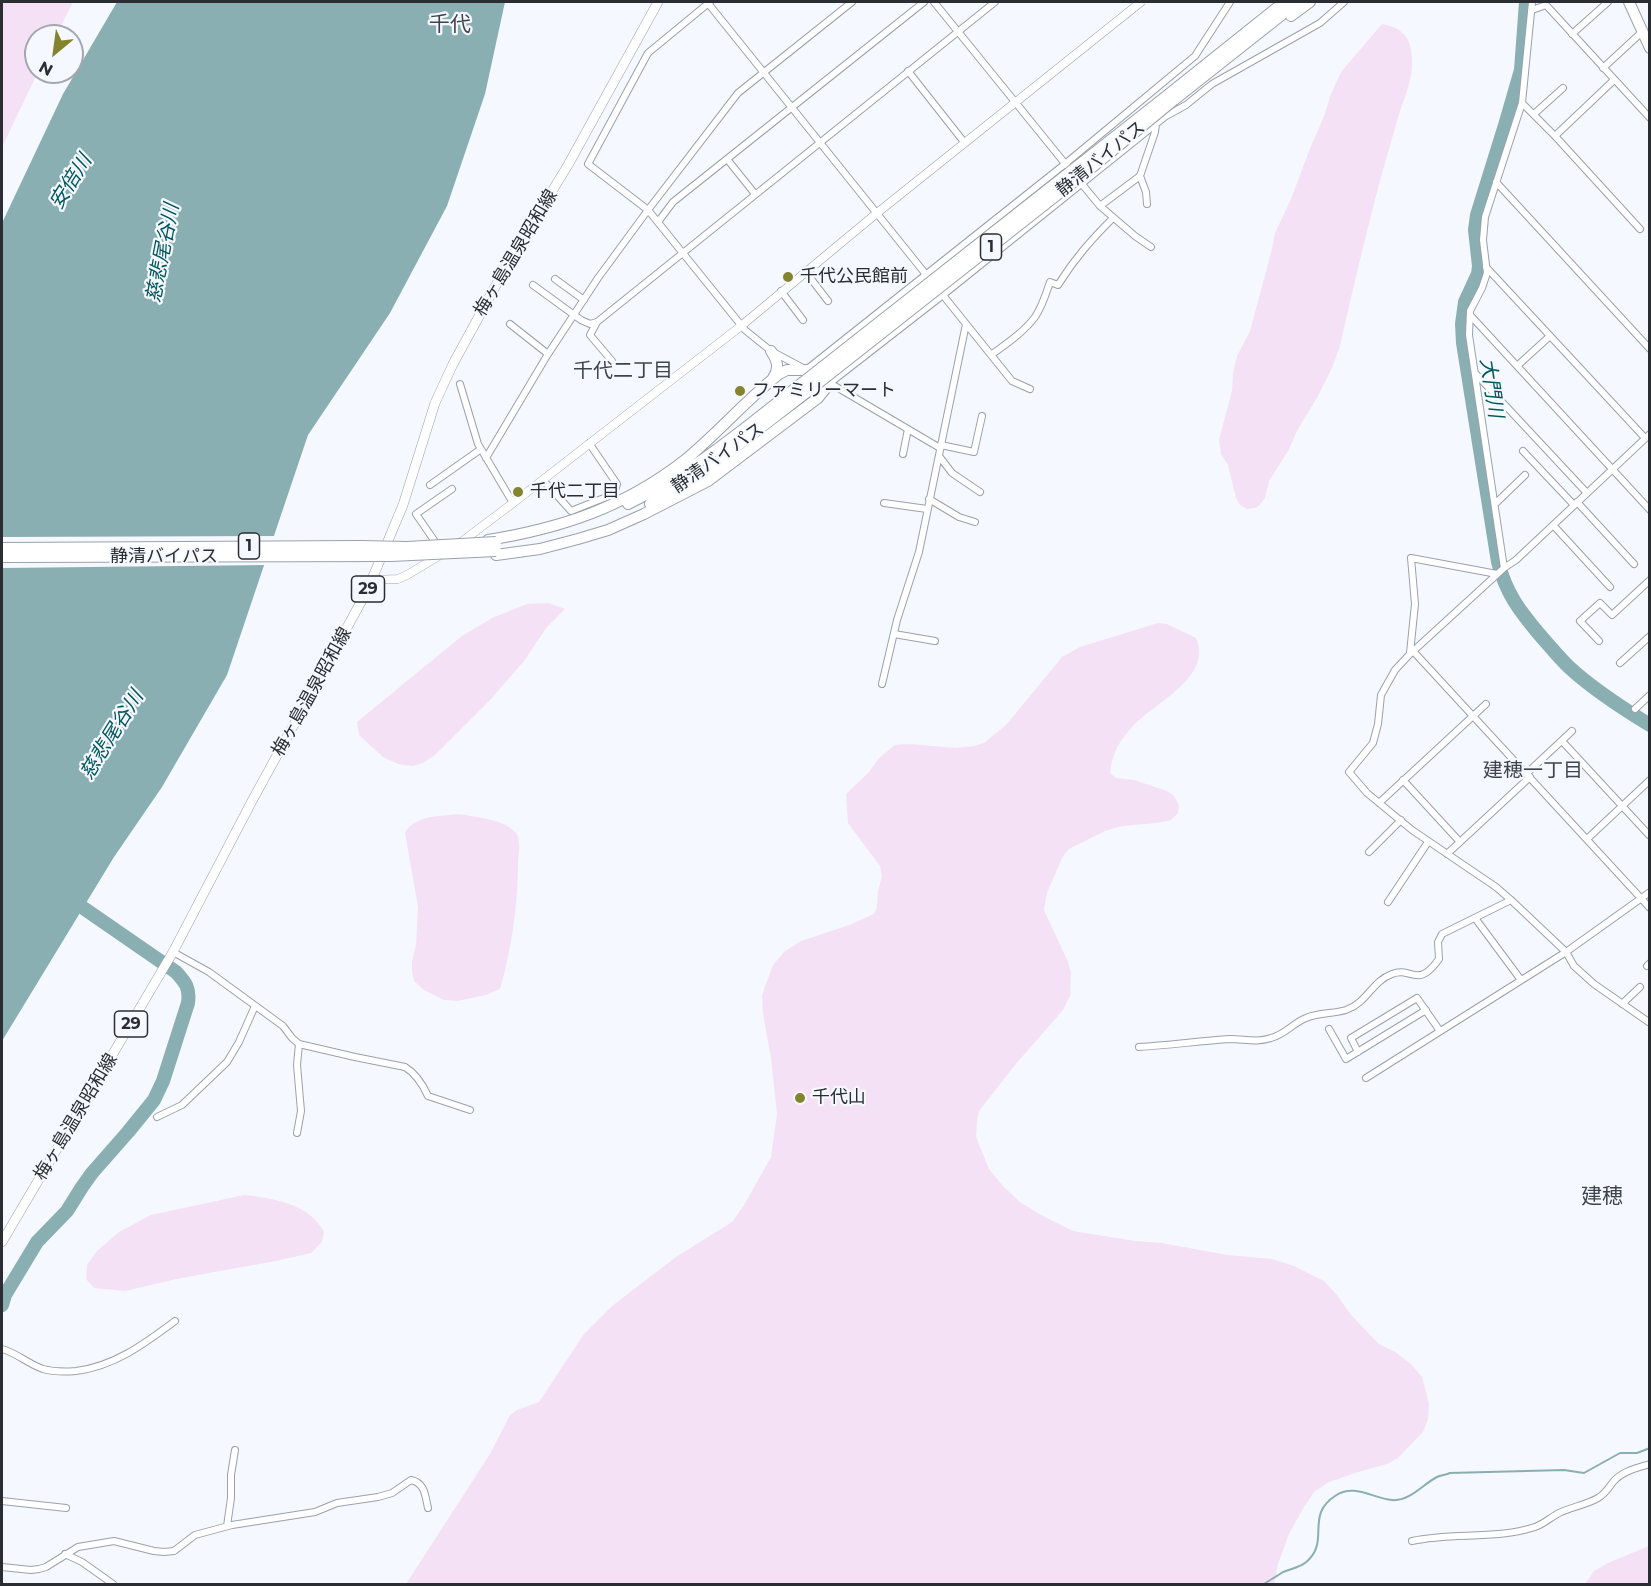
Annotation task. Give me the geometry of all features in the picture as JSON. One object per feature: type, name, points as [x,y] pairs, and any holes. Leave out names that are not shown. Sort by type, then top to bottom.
[{"type":"highway","name":"1","points":[[1171,97],[1273,2]]},
{"type":"highway","name":"静清バイパス","points":[[2,557],[428,555],[544,543],[587,531],[655,501],[709,468],[805,387],[1095,165],[1171,97],[1284,2]]},
{"type":"highway","name":"静清バイパス","points":[[1171,97],[1208,73],[1298,2]]},
{"type":"highway","name":"1","points":[[1208,73],[1230,62],[1310,2]]},
{"type":"highway","points":[[1629,2],[1645,32],[1650,48]]},
{"type":"highway","points":[[771,351],[778,368],[771,380]]},
{"type":"highway","points":[[496,547],[584,517],[631,495],[683,461],[779,374],[788,370],[806,370]]},
{"type":"highway","points":[[496,547],[540,549],[608,530],[679,497],[708,481],[818,398],[830,383]]},
{"type":"highway","name":"静清バイパス","points":[[2,548],[407,547],[473,543],[496,547]]},
{"type":"main road","name":"梅ヶ島温泉昭和線","points":[[2,1242],[173,952],[372,580],[403,505],[435,403],[453,364],[507,265],[568,165],[658,2]]},
{"type":"street","points":[[980,492],[952,473],[940,450],[830,383],[771,351],[741,326],[648,210],[588,165],[648,53],[708,2],[1012,381],[1030,388]]},
{"type":"street","points":[[486,458],[548,354],[584,300],[648,210],[738,93],[852,2]]},
{"type":"street","points":[[658,222],[673,202],[924,2]]},
{"type":"street","points":[[934,2],[1100,207],[1151,247]]},
{"type":"street","points":[[612,361],[590,334],[597,322],[995,2]]},
{"type":"street","points":[[372,580],[398,579],[463,541],[741,326],[964,142],[1141,2]]},
{"type":"street","points":[[806,370],[1065,164],[1196,56],[1230,2]]},
{"type":"street","points":[[830,383],[1156,124],[1186,105],[1212,84],[1320,22],[1344,2]]},
{"type":"street","points":[[1504,568],[1469,335],[1473,304],[1485,280],[1483,229],[1487,207],[1522,103],[1532,2]]},
{"type":"street","points":[[1572,34],[1608,2]]},
{"type":"street","points":[[1532,10],[1546,5],[1650,118]]},
{"type":"street","points":[[1603,68],[1645,32]]},
{"type":"street","points":[[908,71],[964,142]]},
{"type":"street","points":[[1555,136],[1614,80]]},
{"type":"street","points":[[1534,114],[1563,88]]},
{"type":"street","points":[[1522,103],[1640,229]]},
{"type":"street","points":[[1100,207],[1140,176],[1156,124]]},
{"type":"street","points":[[727,159],[755,194]]},
{"type":"street","points":[[1140,176],[1146,192],[1147,204]]},
{"type":"street","points":[[1496,182],[1650,349]]},
{"type":"street","points":[[991,355],[1034,318],[1050,282],[1058,285],[1088,243],[1113,218]]},
{"type":"street","points":[[1485,267],[1647,436],[1395,670],[1381,695],[1378,724],[1373,743],[1349,772],[1360,786],[1379,803],[1428,842],[1489,882],[1511,900],[1566,952],[1582,975],[1650,1023]]},
{"type":"street","points":[[805,271],[828,301]]},
{"type":"street","points":[[555,279],[584,300]]},
{"type":"street","points":[[533,285],[574,315],[590,324],[597,322]]},
{"type":"street","points":[[781,291],[803,320]]},
{"type":"street","points":[[1470,315],[1650,510]]},
{"type":"street","points":[[510,324],[548,354]]},
{"type":"street","points":[[882,684],[894,634],[919,552],[966,324]]},
{"type":"street","points":[[1517,366],[1550,336]]},
{"type":"street","points":[[1475,373],[1587,493]]},
{"type":"street","points":[[460,384],[472,428],[481,449],[513,503]]},
{"type":"street","points":[[940,450],[974,452],[982,416]]},
{"type":"street","points":[[903,454],[908,429]]},
{"type":"street","points":[[543,480],[571,511],[614,494],[617,484],[589,443]]},
{"type":"street","points":[[430,485],[481,449]]},
{"type":"street","points":[[1523,451],[1634,564]]},
{"type":"street","points":[[1495,504],[1525,476]]},
{"type":"street","points":[[443,553],[416,514],[452,489]]},
{"type":"street","points":[[929,499],[959,517],[975,522]]},
{"type":"street","points":[[884,503],[927,509]]},
{"type":"street","points":[[1553,525],[1610,586]]},
{"type":"street","points":[[1407,657],[1412,646],[1415,613],[1411,558],[1497,574]]},
{"type":"street","points":[[1599,641],[1580,621],[1600,603],[1611,615],[1650,580]]},
{"type":"street","points":[[894,634],[935,641]]},
{"type":"street","points":[[1620,663],[1650,636]]},
{"type":"street","points":[[1413,651],[1650,908]]},
{"type":"street","points":[[1635,709],[1650,695]]},
{"type":"street","points":[[1379,803],[1486,704]]},
{"type":"street","points":[[1447,855],[1572,731]]},
{"type":"street","points":[[1562,741],[1649,835]]},
{"type":"street","points":[[1403,780],[1460,842]]},
{"type":"street","points":[[1587,839],[1650,780]]},
{"type":"street","points":[[1369,852],[1401,820]]},
{"type":"street","points":[[1388,902],[1428,842]]},
{"type":"street","points":[[1365,1078],[1566,952],[1650,892]]},
{"type":"street","points":[[1139,1047],[1232,1039],[1254,1042],[1282,1034],[1308,1017],[1347,1009],[1366,998],[1379,981],[1393,973],[1424,975],[1439,959],[1438,942],[1442,934],[1511,900]]},
{"type":"street","points":[[1475,918],[1521,980]]},
{"type":"street","points":[[173,952],[209,972],[283,1026],[299,1044],[405,1066],[425,1089],[428,1096],[470,1110]]},
{"type":"street","points":[[1622,1004],[1640,987]]},
{"type":"street","points":[[1358,1052],[1351,1038],[1418,998],[1440,1031]]},
{"type":"street","points":[[157,1117],[182,1105],[227,1062],[255,1006]]},
{"type":"street","points":[[1329,1029],[1346,1059],[1426,1010]]},
{"type":"street","points":[[297,1133],[301,1111],[297,1065],[299,1044]]},
{"type":"street","points":[[3,1349],[44,1369],[63,1372],[89,1369],[121,1358],[144,1345],[175,1322]]},
{"type":"street","points":[[227,1526],[231,1475],[236,1450]]},
{"type":"street","points":[[1412,1541],[1444,1536],[1504,1534],[1537,1527],[1559,1513],[1596,1499],[1608,1491],[1614,1481],[1624,1473],[1650,1464]]},
{"type":"street","points":[[2,1567],[39,1569],[46,1567],[78,1546],[114,1541],[154,1551],[174,1551],[195,1535],[268,1518],[315,1512],[337,1503],[392,1493],[411,1480],[423,1485],[428,1508]]},
{"type":"street","points":[[2,1501],[66,1508]]},
{"type":"street","points":[[65,1554],[82,1562],[113,1584]]},
{"type":"shaded area","points":[[2,2],[73,2],[62,24],[24,24],[24,84],[32,84],[2,147]]},
{"type":"shaded area","points":[[1382,24],[1397,29],[1407,38],[1412,58],[1411,73],[1374,205],[1340,346],[1318,396],[1269,481],[1265,498],[1260,505],[1247,509],[1240,505],[1236,498],[1228,465],[1221,454],[1219,440],[1232,391],[1237,356],[1250,331],[1275,233],[1291,199],[1331,94],[1341,72]]},
{"type":"shaded area","points":[[549,603],[565,609],[547,627],[524,661],[491,699],[435,755],[413,766],[398,764],[383,757],[359,735],[357,722],[462,636],[492,618],[527,604]]},
{"type":"shaded area","points":[[1158,623],[1167,624],[1196,638],[1199,652],[1197,665],[1180,688],[1144,716],[1125,736],[1115,753],[1110,773],[1116,778],[1134,780],[1167,791],[1174,796],[1179,805],[1178,813],[1171,820],[1122,826],[1105,831],[1069,849],[1063,856],[1047,893],[1044,910],[1068,962],[1071,973],[1070,996],[1063,1010],[979,1111],[976,1137],[989,1169],[1003,1186],[1020,1202],[1073,1231],[1162,1243],[1227,1255],[1272,1259],[1294,1266],[1324,1281],[1351,1315],[1379,1344],[1411,1364],[1422,1377],[1429,1404],[1428,1419],[1423,1432],[1398,1458],[1387,1464],[1329,1482],[1314,1492],[1289,1534],[1278,1564],[1274,1584],[406,1584],[490,1454],[510,1415],[539,1402],[584,1334],[612,1306],[676,1257],[732,1222],[771,1157],[777,1114],[762,995],[773,965],[784,952],[801,941],[852,924],[874,914],[877,907],[882,876],[880,866],[848,823],[846,794],[869,772],[879,758],[895,745],[956,748],[984,743],[1007,724],[1062,657],[1080,647]]},
{"type":"shaded area","points":[[459,814],[489,819],[511,828],[519,839],[519,846],[514,926],[500,989],[486,995],[457,1001],[444,1000],[424,990],[414,981],[412,962],[416,945],[418,907],[405,833],[409,827],[422,820]]},
{"type":"shaded area","points":[[244,1195],[290,1204],[310,1215],[324,1232],[322,1242],[311,1253],[125,1291],[94,1288],[86,1279],[87,1265],[96,1252],[119,1232],[151,1215]]},
{"type":"shaded area","points":[[1649,1546],[1649,1584],[1585,1584],[1594,1571]]},
{"type":"water","name":"安倍川","points":[[117,2],[505,2],[485,94],[447,206],[390,313],[308,435],[227,675],[162,787],[114,857],[2,1041],[2,223],[69,84],[84,84],[84,58]]},
{"type":"pier","points":[[276,536],[267,565],[2,568],[2,537]]},
{"type":"waterway","name":"大門川","points":[[1526,2],[1521,70],[1477,215],[1475,230],[1478,274],[1465,302],[1462,324],[1463,343],[1498,562],[1509,592],[1519,609],[1562,660],[1598,691],[1650,725]]},
{"type":"waterway","name":"慈悲尾谷川","points":[[2,1305],[5,1295],[37,1242],[67,1211],[92,1173],[154,1100],[163,1081],[188,1003],[186,986],[176,972],[79,905],[71,896]]},
{"type":"waterway","points":[[1264,1584],[1283,1572],[1306,1563],[1318,1542],[1319,1518],[1322,1510],[1327,1503],[1342,1492],[1356,1491],[1398,1500],[1437,1477],[1450,1473],[1564,1470],[1584,1473],[1620,1453],[1637,1453],[1650,1448]]},
{"type":"place","name":"千代公民館前","points":[[788,277]]},
{"type":"place","name":"ファミリーマート","points":[[740,391]]},
{"type":"place","name":"千代二丁目","points":[[518,492]]},
{"type":"place","name":"千代山","points":[[800,1098]]},
{"type":"district","name":"千代","points":[[450,25]]},
{"type":"district","name":"千代二丁目","points":[[623,371]]},
{"type":"district","name":"建穂一丁目","points":[[1533,771]]},
{"type":"district","name":"建穂","points":[[1602,1197]]}]
